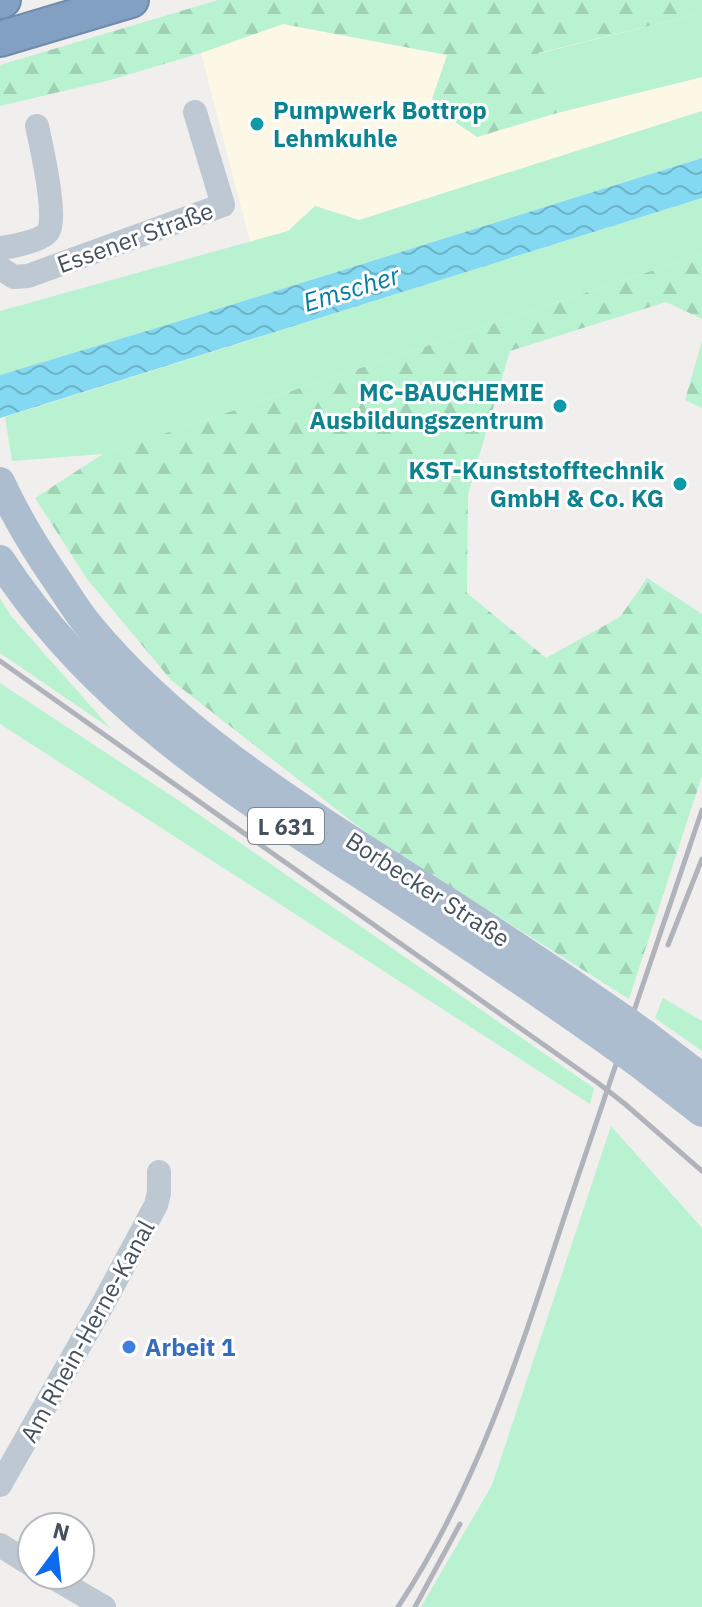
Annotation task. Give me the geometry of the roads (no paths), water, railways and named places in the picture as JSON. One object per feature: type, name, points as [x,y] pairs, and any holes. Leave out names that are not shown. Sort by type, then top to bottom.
[{"type":"highway","points":[[0,39],[131,0]]},
{"type":"main road","name":"Borbecker Straße","points":[[3,504],[87,624],[168,707],[254,775],[530,954],[629,1039],[702,1112]]},
{"type":"main road","name":"Borbecker Straße","points":[[0,560],[72,653],[124,704],[223,784],[505,968],[702,1078]]},
{"type":"main road","points":[[0,575],[26,597]]},
{"type":"street","name":"Essener Straße","points":[[0,268],[14,277],[28,276],[223,205],[195,112]]},
{"type":"street","name":"Essener Straße","points":[[0,248],[39,239],[48,232],[52,221],[37,126]]},
{"type":"street","name":"Am Rhein-Herne-Kanal","points":[[0,1485],[156,1205],[159,1172]]},
{"type":"street","points":[[76,1591],[104,1607]]},
{"type":"water","name":"Emscher","points":[[702,158],[702,198],[0,418],[0,375]]},
{"type":"railway","points":[[0,661],[598,1083],[702,1171]]},
{"type":"railway","points":[[398,1607],[452,1514],[495,1416],[702,810]]},
{"type":"railway","points":[[668,945],[702,859]]},
{"type":"railway","points":[[415,1607],[460,1524]]},
{"type":"place","name":"Pumpwerk Bottrop Lehmkuhle","points":[[257,124]]},
{"type":"place","name":"MC-BAUCHEMIE Ausbildungszentrum","points":[[560,406]]},
{"type":"place","name":"KST-Kunststofftechnik GmbH & Co. KG","points":[[680,484]]},
{"type":"place","name":"Arbeit 1","points":[[129,1347]]}]
